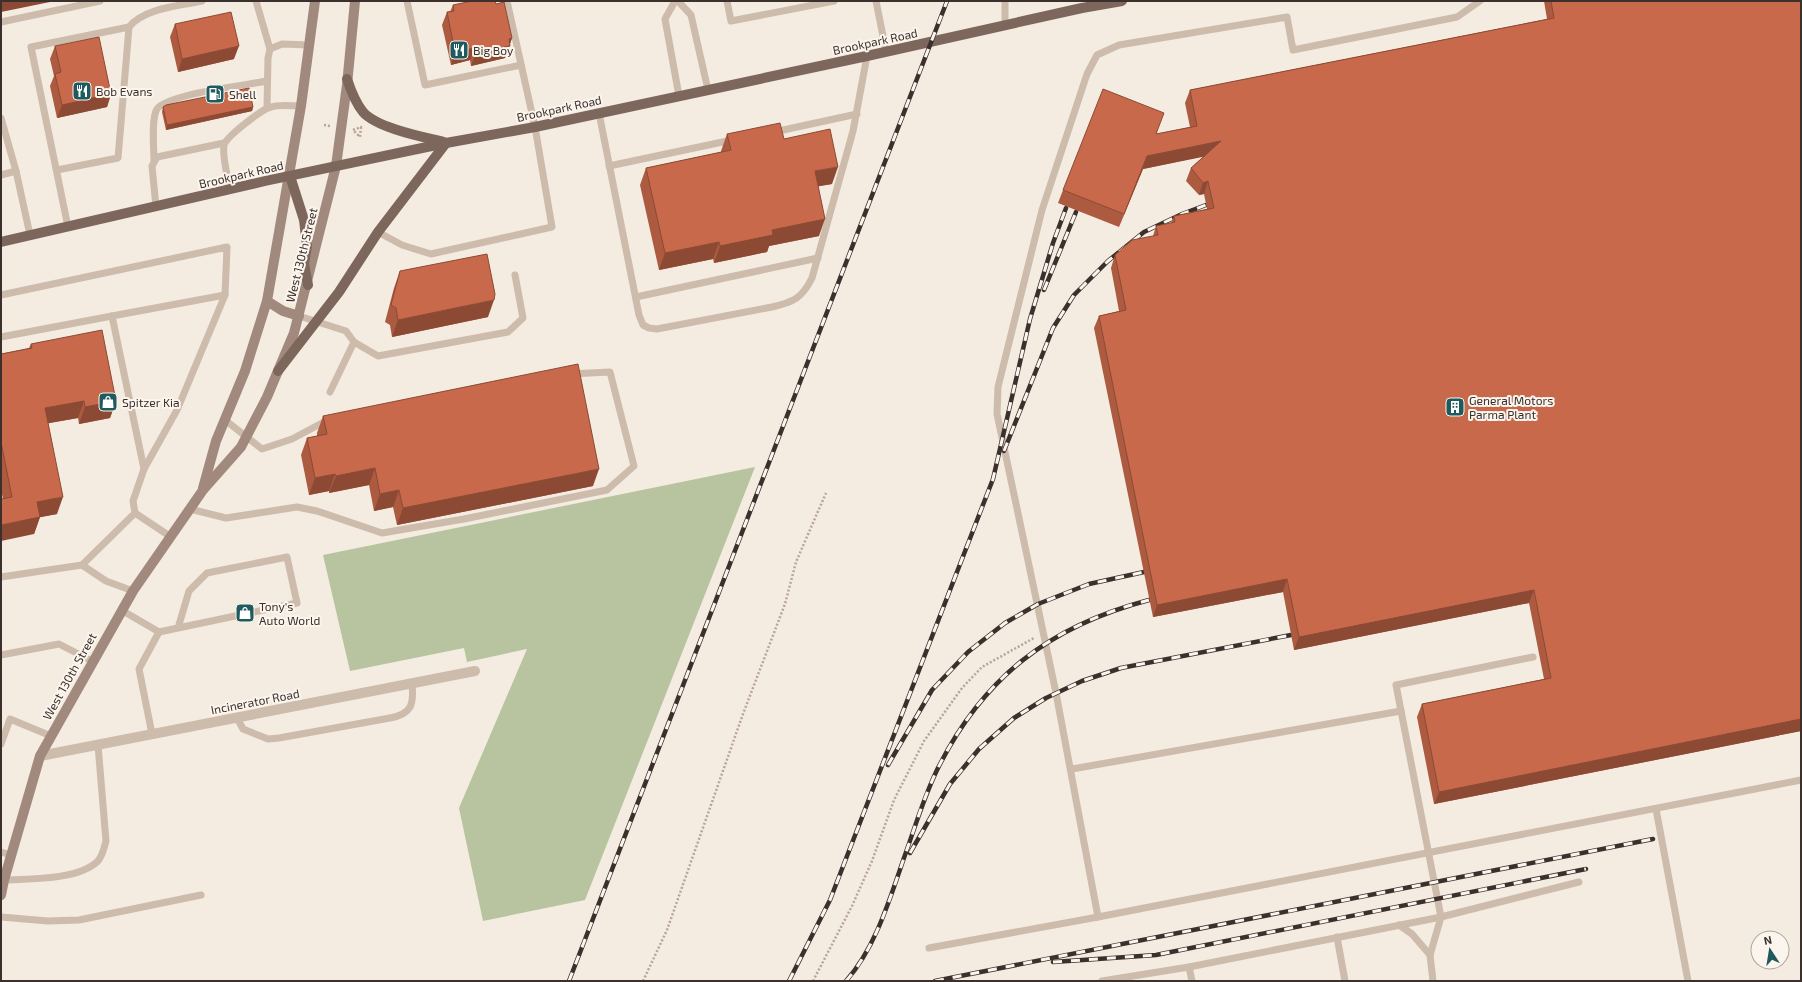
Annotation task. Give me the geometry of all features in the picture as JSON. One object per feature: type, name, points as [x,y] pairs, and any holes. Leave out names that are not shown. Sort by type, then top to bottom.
[{"type":"main road","name":"West 130th Street","points":[[203,490],[216,442],[246,371],[267,301],[301,106],[314,1]]},
{"type":"main road","name":"West 130th Street","points":[[1,895],[4,880],[6,853],[40,756],[92,661],[123,611],[133,591],[203,490],[241,447],[267,397],[294,333],[308,285],[336,166],[355,1]]},
{"type":"main road","name":"Brookpark Road","points":[[1,242],[336,166],[446,143],[534,127],[867,56],[1082,8],[1122,1]]},
{"type":"main road","points":[[278,370],[339,292],[378,232],[446,143],[393,129],[364,114],[354,99],[347,79]]},
{"type":"main road","points":[[290,176],[304,220],[307,246],[304,264],[308,285]]},
{"type":"main road","points":[[267,301],[283,311],[299,316]]},
{"type":"street","name":"Incinerator Road","points":[[40,756],[474,672]]},
{"type":"lane","points":[[1,22],[100,1]]},
{"type":"lane","points":[[56,170],[118,158],[129,27],[135,20],[158,10],[202,1]]},
{"type":"lane","points":[[256,1],[270,49],[268,58],[267,108]]},
{"type":"lane","points":[[407,1],[426,85],[521,65]]},
{"type":"lane","points":[[378,232],[402,245],[431,254],[552,227],[534,127],[508,1]]},
{"type":"lane","points":[[675,1],[665,19],[679,96]]},
{"type":"lane","points":[[678,1],[691,15],[708,90]]},
{"type":"lane","points":[[727,1],[731,21],[813,3],[834,1]]},
{"type":"lane","points":[[876,1],[886,51]]},
{"type":"lane","points":[[1005,1],[1005,25]]},
{"type":"lane","points":[[1098,917],[1072,769],[997,414],[998,387],[1042,210],[1087,74],[1097,55],[1119,45],[1287,17],[1293,50],[1457,17],[1480,1]]},
{"type":"lane","points":[[68,227],[30,47],[129,27]]},
{"type":"lane","points":[[270,49],[282,44],[309,45]]},
{"type":"lane","points":[[598,113],[640,320],[643,325],[649,328],[657,329],[772,306],[790,302],[798,298],[806,290],[812,278],[857,114],[867,56]]},
{"type":"lane","points":[[154,162],[154,118],[157,110],[166,102],[198,93],[267,81]]},
{"type":"lane","points":[[156,207],[152,166],[157,157],[224,143],[232,134],[267,108],[279,106],[301,106]]},
{"type":"lane","points":[[769,133],[857,114]]},
{"type":"lane","points":[[1,118],[16,172],[30,235]]},
{"type":"lane","points":[[609,166],[739,139]]},
{"type":"lane","points":[[224,143],[224,154],[230,190]]},
{"type":"lane","points":[[1,175],[16,172]]},
{"type":"lane","points":[[1,295],[227,247],[224,295],[178,410],[144,469],[133,501],[135,513],[171,537]]},
{"type":"lane","points":[[636,297],[818,258]]},
{"type":"lane","points":[[299,316],[346,331],[354,342],[378,356],[508,332],[523,318],[515,275]]},
{"type":"lane","points":[[1,337],[224,295]]},
{"type":"lane","points":[[112,316],[144,469]]},
{"type":"lane","points":[[330,392],[354,342]]},
{"type":"lane","points":[[190,509],[226,518],[297,507],[317,511],[382,533],[464,519],[607,490],[634,466],[610,372],[561,375]]},
{"type":"lane","points":[[225,420],[262,449],[292,439],[322,423],[338,420]]},
{"type":"lane","points":[[1,577],[82,565],[135,513]]},
{"type":"lane","points":[[123,611],[159,632],[297,603],[287,557],[207,573],[189,591],[178,628]]},
{"type":"lane","points":[[82,565],[106,580],[133,591]]},
{"type":"lane","points":[[152,734],[139,670],[159,632]]},
{"type":"lane","points":[[1,655],[59,644],[92,661]]},
{"type":"lane","points":[[1433,981],[1430,955],[1441,917],[1396,685],[1534,657]]},
{"type":"lane","points":[[237,718],[243,729],[268,739],[402,716],[409,710],[413,697],[412,684]]},
{"type":"lane","points":[[1072,769],[1401,711]]},
{"type":"lane","points":[[1,744],[10,719],[51,736]]},
{"type":"lane","points":[[4,880],[36,879],[72,873],[88,868],[98,860],[104,851],[106,841],[98,745]]},
{"type":"lane","points":[[929,948],[1428,854],[1801,780]]},
{"type":"lane","points":[[1656,809],[1686,981]]},
{"type":"lane","points":[[1102,981],[1189,967],[1441,917],[1579,882]]},
{"type":"lane","points":[[1,917],[48,922],[79,920],[201,895]]},
{"type":"lane","points":[[1399,925],[1412,934],[1430,955]]},
{"type":"lane","points":[[1337,937],[1345,981]]},
{"type":"lane","points":[[1189,967],[1192,981]]},
{"type":"path","points":[[324,125],[330,126]]},
{"type":"path","points":[[643,981],[667,930],[740,722],[785,604],[796,562],[826,493]]},
{"type":"path","points":[[813,981],[852,906],[872,861],[894,800],[924,741],[962,688],[982,668],[1029,640],[1044,635]]},
{"type":"green space","points":[[755,467],[585,900],[483,921],[459,808],[527,649],[467,662],[464,648],[350,671],[323,555]]},
{"type":"building","points":[[472,1],[495,1],[496,4],[504,2],[512,38],[509,39],[510,46],[476,53],[475,48],[455,52],[447,12],[454,11],[453,5]]},
{"type":"building","name":"General Motors Parma Plant","points":[[1551,1],[1801,1],[1801,719],[1439,792],[1422,704],[1551,678],[1534,590],[1299,637],[1287,579],[1157,605],[1099,316],[1126,310],[1115,255],[1132,240],[1158,235],[1156,226],[1175,222],[1174,216],[1214,208],[1208,181],[1203,183],[1191,168],[1221,141],[1147,156],[1124,214],[1063,190],[1103,89],[1164,113],[1156,134],[1197,126],[1190,90],[1554,18]]},
{"type":"building","points":[[231,12],[239,46],[182,59],[175,24]]},
{"type":"building","points":[[99,37],[111,94],[62,105],[55,74],[61,72],[55,46]]},
{"type":"building","points":[[249,88],[253,107],[167,125],[163,107],[166,105]]},
{"type":"building","points":[[780,123],[784,139],[830,129],[838,167],[815,171],[825,219],[772,230],[773,235],[720,246],[719,242],[665,253],[646,168],[731,150],[727,134]]},
{"type":"building","points":[[487,254],[495,294],[494,300],[398,320],[396,308],[391,305],[400,271]]},
{"type":"building","points":[[102,330],[116,401],[85,407],[84,401],[45,408],[63,497],[37,502],[40,517],[1,525],[1,499],[12,497],[1,442],[1,354],[32,348],[31,344]]},
{"type":"building","points":[[578,364],[599,469],[403,508],[399,490],[380,494],[375,468],[336,476],[335,474],[315,478],[307,438],[327,434],[323,416]]},
{"type":"railway","points":[[569,981],[947,1]]},
{"type":"railway","points":[[1004,451],[1053,328],[1074,295],[1108,261],[1144,232],[1182,214],[1206,205]]},
{"type":"railway","points":[[789,981],[830,900],[993,479],[1030,319],[1053,243],[1066,208]]},
{"type":"railway","points":[[1044,290],[1076,212]]},
{"type":"railway","points":[[888,765],[932,690],[968,652],[1005,623],[1038,604],[1089,584],[1144,572]]},
{"type":"railway","points":[[846,981],[857,968],[874,938],[894,888],[932,780],[955,737],[976,708],[998,682],[1023,660],[1051,641],[1081,624],[1113,611],[1149,600]]},
{"type":"railway","points":[[910,853],[950,784],[979,749],[1014,718],[1046,698],[1082,681],[1121,668],[1291,635]]},
{"type":"railway","points":[[935,981],[1653,839]]},
{"type":"railway","points":[[1053,962],[1156,955],[1586,869]]},
{"type":"place","name":"Big Boy","points":[[459,50]]},
{"type":"place","name":"Bob Evans","points":[[82,91]]},
{"type":"place","name":"Shell","points":[[215,94]]},
{"type":"place","name":"Spitzer Kia","points":[[108,402]]},
{"type":"place","name":"General Motors Parma Plant","points":[[1455,407]]},
{"type":"place","name":"Tony's Auto World","points":[[245,613]]}]
